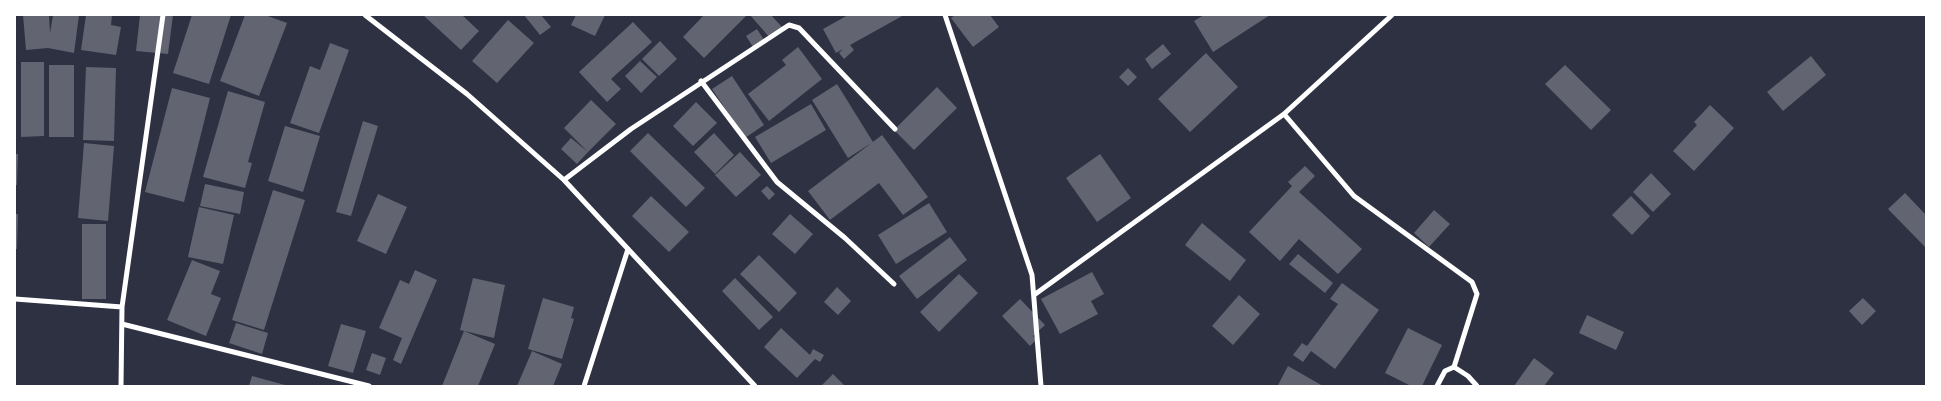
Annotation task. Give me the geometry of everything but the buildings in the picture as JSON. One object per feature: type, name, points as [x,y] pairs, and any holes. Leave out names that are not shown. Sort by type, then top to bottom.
[{"type":"street","points":[[121,386],[122,307],[163,15]]},
{"type":"street","points":[[365,15],[467,94],[564,180],[755,386]]},
{"type":"street","points":[[945,15],[1032,275],[1041,386]]},
{"type":"street","points":[[1034,295],[1284,114],[1392,15]]},
{"type":"street","points":[[564,180],[631,129],[701,81],[789,25],[799,28],[895,128]]},
{"type":"street","points":[[701,81],[777,182],[845,238],[894,284]]},
{"type":"street","points":[[1284,114],[1354,196],[1472,282],[1477,294],[1454,367],[1445,371],[1437,386]]},
{"type":"street","points":[[584,386],[628,249]]},
{"type":"street","points":[[15,299],[122,307]]},
{"type":"street","points":[[122,324],[369,386]]},
{"type":"street","points":[[1454,367],[1468,376],[1477,386]]}]
